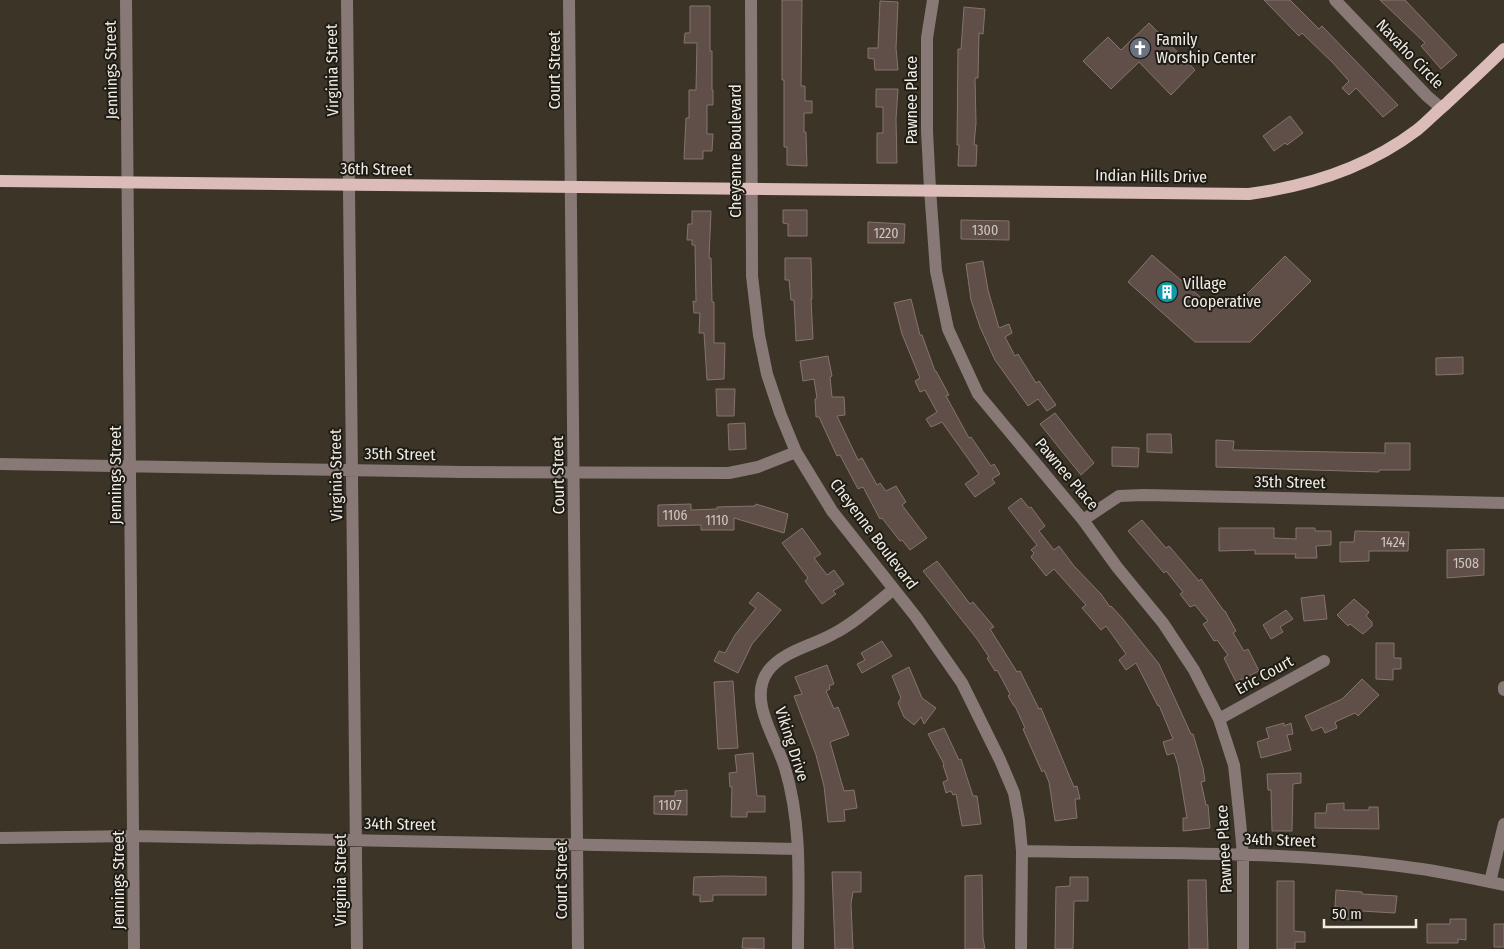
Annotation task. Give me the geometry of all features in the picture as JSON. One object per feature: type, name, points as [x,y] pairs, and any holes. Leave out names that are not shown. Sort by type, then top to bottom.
[{"type":"main road","name":"Indian Hills Drive","points":[[751,189],[930,189],[1249,194],[1275,191],[1331,176],[1386,151],[1418,129],[1504,49]]},
{"type":"main road","name":"36th Street","points":[[0,181],[751,189]]},
{"type":"street","name":"Jennings Street","points":[[126,0],[134,949]]},
{"type":"street","name":"Virginia Street","points":[[347,0],[357,949]]},
{"type":"street","name":"Court Street","points":[[569,0],[578,949]]},
{"type":"street","name":"Cheyenne Boulevard","points":[[751,0],[752,276],[759,335],[767,374],[796,452],[832,511],[894,589],[962,683],[1000,760],[1014,793],[1019,820],[1022,851],[1021,949]]},
{"type":"street","name":"Pawnee Place","points":[[933,0],[927,38],[927,131],[936,271],[948,330],[978,394],[1084,520],[1118,567],[1163,623],[1194,670],[1220,719],[1234,765],[1243,855],[1243,949]]},
{"type":"street","name":"Navaho Circle","points":[[1335,0],[1427,96],[1441,108]]},
{"type":"street","name":"35th Street","points":[[0,464],[574,473],[730,473],[758,467],[796,452]]},
{"type":"street","name":"35th Street","points":[[1084,520],[1119,496],[1504,503]]},
{"type":"street","name":"Viking Drive","points":[[798,949],[798,849],[791,792],[784,766],[762,708],[761,688],[767,672],[782,658],[834,634],[894,589]]},
{"type":"street","name":"Eric Court","points":[[1220,719],[1324,661]]},
{"type":"street","points":[[1490,882],[1504,824]]},
{"type":"street","name":"34th Street","points":[[0,838],[134,836],[356,839],[798,849]]},
{"type":"street","name":"34th Street","points":[[1022,851],[1312,858],[1398,866],[1452,874],[1504,885]]},
{"type":"building","points":[[782,0],[802,0],[801,86],[805,86],[805,101],[812,101],[812,113],[804,113],[807,166],[787,165],[787,147],[784,147]]},
{"type":"building","points":[[1264,0],[1290,0],[1319,29],[1322,26],[1398,105],[1383,117],[1356,88],[1349,95],[1342,88],[1349,81],[1333,63],[1302,33],[1299,36]]},
{"type":"building","points":[[1380,0],[1405,0],[1457,55],[1441,69],[1421,46],[1425,43]]},
{"type":"building","points":[[880,1],[898,2],[896,48],[898,70],[875,70],[874,59],[868,58],[868,48],[878,48]]},
{"type":"building","points":[[690,6],[710,6],[713,105],[707,105],[707,134],[713,134],[712,151],[703,151],[703,159],[684,159],[686,118],[689,118],[689,90],[696,90],[697,43],[684,43],[685,33],[690,33]]},
{"type":"building","points":[[964,7],[985,9],[983,34],[979,33],[978,78],[975,78],[976,123],[974,145],[977,145],[976,166],[958,166],[958,49],[961,49]]},
{"type":"building","points":[[1149,23],[1195,70],[1171,95],[1139,62],[1111,89],[1083,61],[1108,37],[1121,50]]},
{"type":"building","points":[[876,89],[898,89],[896,119],[897,163],[877,163],[877,133],[883,133],[883,107],[876,107]]},
{"type":"building","points":[[1290,116],[1303,133],[1287,145],[1285,143],[1274,151],[1263,136]]},
{"type":"building","points":[[783,210],[807,210],[807,236],[788,236],[788,224],[783,223]]},
{"type":"building","points":[[692,211],[711,211],[709,258],[711,258],[712,302],[714,302],[714,343],[725,343],[724,379],[707,380],[704,333],[699,333],[700,313],[694,313],[693,301],[696,302],[695,245],[692,245],[692,240],[687,240],[688,224],[692,224]]},
{"type":"building","points":[[961,220],[1009,221],[1009,240],[961,239]]},
{"type":"building","points":[[868,222],[905,224],[904,243],[868,243]]},
{"type":"building","name":"Village Cooperative","points":[[1152,255],[1206,302],[1238,303],[1285,256],[1311,281],[1250,342],[1195,342],[1128,282]]},
{"type":"building","points":[[785,258],[811,258],[813,339],[796,341],[794,300],[791,300],[789,280],[785,280]]},
{"type":"building","points":[[983,261],[988,290],[999,328],[1009,324],[1012,333],[1005,337],[1015,356],[1018,354],[1036,383],[1039,381],[1056,405],[1047,411],[1038,399],[1028,406],[995,360],[980,327],[971,300],[966,264]]},
{"type":"building","points":[[911,299],[920,335],[922,335],[935,371],[949,395],[946,396],[969,438],[971,437],[991,466],[994,464],[1000,474],[992,479],[995,483],[975,497],[965,484],[979,474],[942,422],[931,427],[926,419],[937,412],[925,390],[920,392],[915,381],[920,378],[902,334],[894,303]]},
{"type":"building","points":[[828,356],[832,376],[830,377],[832,397],[844,397],[845,415],[837,416],[858,460],[862,458],[877,485],[880,483],[886,491],[896,486],[906,502],[902,505],[927,538],[910,550],[902,540],[900,541],[882,518],[880,519],[863,487],[858,489],[840,455],[837,456],[819,417],[816,417],[815,399],[817,398],[814,379],[803,381],[800,361]]},
{"type":"building","points":[[1463,357],[1463,374],[1436,375],[1436,358]]},
{"type":"building","points":[[716,389],[735,389],[734,416],[717,416]]},
{"type":"building","points":[[1055,413],[1094,463],[1081,475],[1040,424]]},
{"type":"building","points":[[745,423],[746,449],[729,450],[728,424]]},
{"type":"building","points":[[1147,434],[1171,434],[1172,453],[1147,452]]},
{"type":"building","points":[[1216,440],[1234,441],[1233,450],[1385,453],[1385,443],[1410,443],[1410,470],[1379,470],[1379,472],[1216,467]]},
{"type":"building","points":[[1112,447],[1139,448],[1138,467],[1112,466]]},
{"type":"building","points":[[1021,498],[1029,508],[1031,507],[1045,526],[1039,531],[1054,550],[1059,546],[1074,566],[1123,619],[1159,664],[1191,734],[1193,734],[1203,768],[1205,781],[1201,782],[1206,805],[1208,805],[1210,828],[1183,831],[1183,818],[1187,818],[1178,765],[1174,753],[1167,755],[1163,742],[1173,739],[1159,705],[1136,663],[1126,670],[1119,660],[1126,654],[1106,626],[1101,630],[1082,608],[1086,605],[1054,569],[1046,576],[1031,557],[1034,553],[1031,550],[1037,545],[1008,508]]},
{"type":"building","points":[[691,504],[691,510],[755,506],[756,504],[788,514],[784,533],[734,518],[734,530],[701,530],[701,525],[658,526],[658,505]]},
{"type":"building","points":[[1142,520],[1166,548],[1169,546],[1199,581],[1201,579],[1225,611],[1236,631],[1233,633],[1244,651],[1248,649],[1259,671],[1236,682],[1224,658],[1228,655],[1217,640],[1214,641],[1203,624],[1208,621],[1195,605],[1190,607],[1180,594],[1183,592],[1166,571],[1164,573],[1128,531]]},
{"type":"building","points":[[802,528],[821,554],[814,558],[827,575],[834,570],[844,584],[833,591],[836,594],[822,604],[805,581],[808,578],[782,543]]},
{"type":"building","points":[[1219,528],[1274,528],[1274,538],[1296,539],[1296,528],[1315,528],[1315,531],[1331,531],[1331,545],[1316,546],[1317,558],[1295,558],[1296,554],[1255,554],[1255,550],[1219,551]]},
{"type":"building","points":[[1355,531],[1409,532],[1408,551],[1369,551],[1369,561],[1340,562],[1340,542],[1354,542]]},
{"type":"building","points":[[1484,549],[1484,575],[1447,578],[1447,550]]},
{"type":"building","points":[[937,561],[970,604],[973,602],[994,627],[990,629],[1017,672],[1020,671],[1039,709],[1041,708],[1074,787],[1077,786],[1080,799],[1075,799],[1077,818],[1055,821],[1049,782],[1044,770],[1042,772],[1015,706],[1008,696],[1010,694],[977,639],[923,571]]},
{"type":"building","points":[[758,592],[781,610],[752,644],[738,673],[714,661],[719,651],[725,653],[735,635],[756,608],[749,603]]},
{"type":"building","points":[[1324,595],[1327,619],[1304,621],[1301,598]]},
{"type":"building","points":[[1354,599],[1369,612],[1366,616],[1372,622],[1372,626],[1363,634],[1350,624],[1348,626],[1337,615]]},
{"type":"building","points":[[1286,610],[1293,619],[1280,627],[1283,632],[1271,639],[1263,625]]},
{"type":"building","points":[[882,641],[892,656],[862,673],[857,664],[865,660],[861,653]]},
{"type":"building","points":[[1376,643],[1394,643],[1394,658],[1401,658],[1401,669],[1393,669],[1393,680],[1376,679]]},
{"type":"building","points":[[827,665],[834,684],[829,686],[830,689],[826,691],[834,709],[838,707],[849,735],[830,742],[844,791],[854,790],[857,808],[844,810],[845,821],[828,822],[824,786],[816,755],[794,696],[802,694],[795,677]]},
{"type":"building","points":[[909,667],[922,698],[936,708],[924,724],[921,717],[914,725],[904,717],[898,703],[901,698],[892,676]]},
{"type":"building","points":[[1362,679],[1379,695],[1358,716],[1355,713],[1335,722],[1337,728],[1325,733],[1322,727],[1312,731],[1305,716],[1342,699]]},
{"type":"building","points":[[733,681],[738,748],[718,749],[714,682]]},
{"type":"building","points":[[1284,723],[1284,726],[1291,723],[1293,734],[1287,735],[1291,750],[1261,758],[1257,742],[1269,738],[1266,728]]},
{"type":"building","points":[[944,728],[959,760],[961,759],[973,796],[977,796],[981,824],[962,826],[956,794],[953,795],[951,791],[946,793],[943,782],[948,780],[944,764],[928,734]]},
{"type":"building","points":[[753,753],[757,796],[765,796],[765,812],[747,812],[747,817],[731,817],[732,787],[730,787],[729,773],[737,772],[735,755]]},
{"type":"building","points":[[1301,773],[1301,783],[1293,784],[1292,831],[1272,831],[1271,790],[1268,790],[1267,774]]},
{"type":"building","points":[[687,790],[687,815],[654,814],[654,796],[675,796],[675,791]]},
{"type":"building","points":[[1344,803],[1344,810],[1369,810],[1369,807],[1378,807],[1379,829],[1315,828],[1315,813],[1326,813],[1327,804]]},
{"type":"building","points":[[832,872],[861,872],[861,892],[853,892],[851,904],[853,949],[835,949]]},
{"type":"building","points":[[982,875],[983,938],[985,949],[965,949],[965,876]]},
{"type":"building","points":[[694,877],[766,877],[766,895],[713,895],[713,901],[700,902],[700,895],[693,895]]},
{"type":"building","points":[[1070,877],[1088,877],[1088,901],[1074,901],[1073,949],[1055,949],[1056,887],[1070,886]]},
{"type":"building","points":[[1188,880],[1206,880],[1208,949],[1189,949]]},
{"type":"building","points":[[1277,881],[1294,881],[1294,931],[1305,932],[1305,942],[1295,942],[1295,949],[1277,949]]},
{"type":"building","points":[[1336,890],[1397,896],[1395,913],[1361,911],[1361,920],[1345,919],[1347,908],[1335,907]]},
{"type":"building","points":[[1450,919],[1466,919],[1466,940],[1458,939],[1458,943],[1427,943],[1427,924],[1450,924]]},
{"type":"building","points":[[1494,924],[1504,924],[1504,947],[1494,947]]},
{"type":"building","points":[[743,938],[764,938],[764,949],[742,948]]},
{"type":"place","name":"Family Worship Center","points":[[1140,48]]},
{"type":"place","name":"Village Cooperative","points":[[1167,292]]}]
